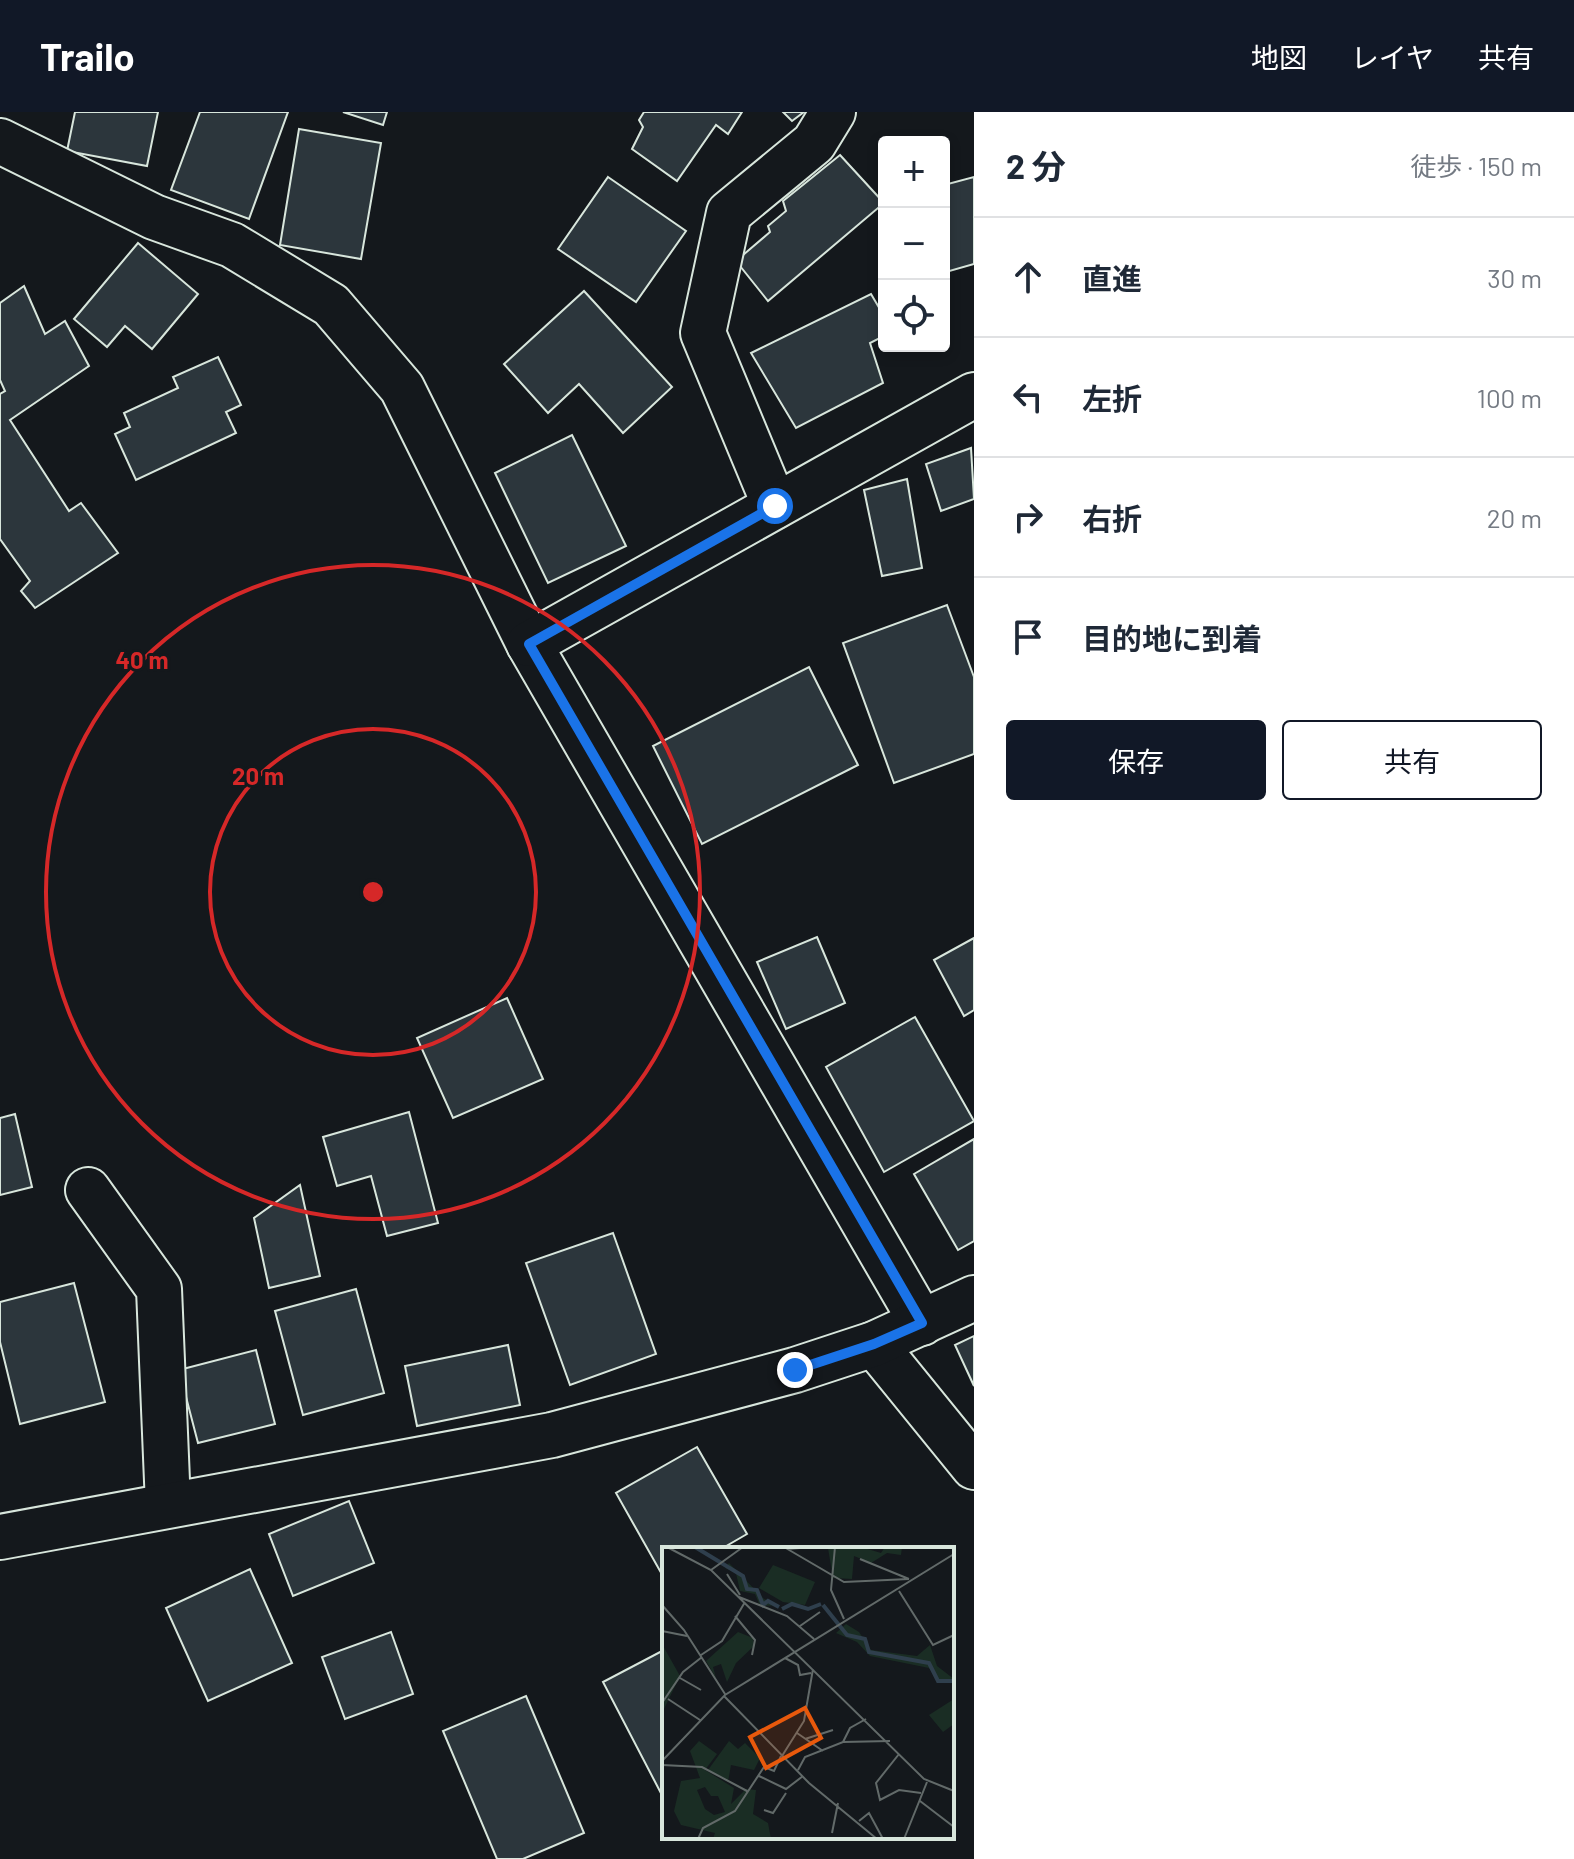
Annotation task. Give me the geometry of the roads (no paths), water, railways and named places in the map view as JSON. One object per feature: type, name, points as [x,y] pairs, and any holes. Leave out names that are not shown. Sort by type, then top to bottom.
[{"type":"street","points":[[775,506],[703,333],[729,213],[814,143],[833,112]]},
{"type":"street","points":[[0,141],[154,217],[232,245],[331,305],[402,388],[529,644],[922,1323]]},
{"type":"street","points":[[529,644],[974,395]]},
{"type":"street","points":[[88,1190],[159,1289],[168,1505]]},
{"type":"street","points":[[0,1537],[552,1435],[795,1370],[874,1344],[974,1298]]},
{"type":"street","points":[[874,1344],[974,1467]]}]
